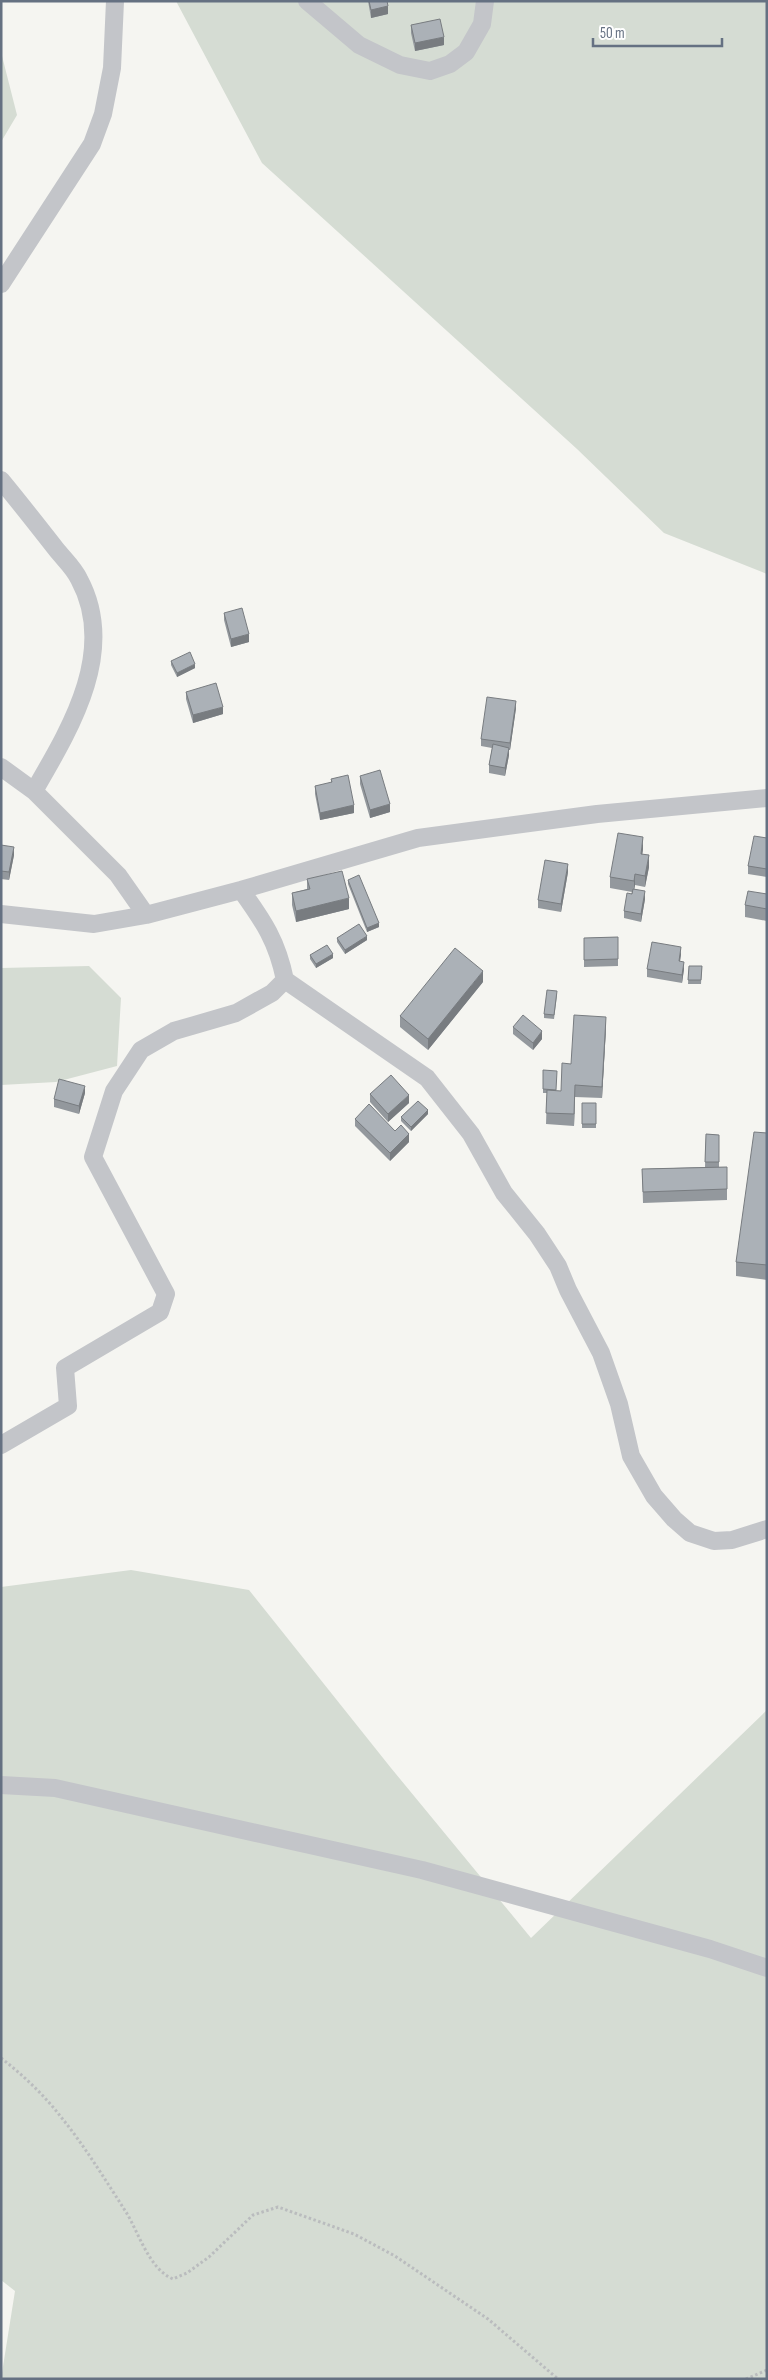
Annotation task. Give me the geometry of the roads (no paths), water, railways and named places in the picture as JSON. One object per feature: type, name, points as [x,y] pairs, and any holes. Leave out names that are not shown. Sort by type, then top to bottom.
[{"type":"street","points":[[1,284],[92,144],[102,114],[112,68],[115,1]]},
{"type":"street","points":[[307,1],[359,45],[400,65],[430,71],[450,64],[466,52],[482,24],[485,1]]},
{"type":"street","points":[[1,480],[79,578],[93,618],[92,663],[79,707],[34,791]]},
{"type":"street","points":[[1,767],[34,791],[118,875],[146,915]]},
{"type":"street","points":[[1,914],[94,924],[146,915],[241,890],[418,838],[597,814],[767,798]]},
{"type":"street","points":[[241,890],[268,927],[280,955],[285,980],[427,1078],[471,1134],[504,1193],[537,1234],[558,1266],[568,1290],[601,1353],[619,1404],[631,1456],[654,1496],[674,1519],[690,1533],[714,1541],[732,1540],[767,1529]]},
{"type":"street","points":[[1,1445],[68,1406],[65,1368],[160,1312],[166,1294],[93,1157],[114,1091],[141,1050],[174,1031],[236,1013],[272,993],[285,980]]},
{"type":"street","points":[[1,1785],[55,1788],[422,1870],[710,1949],[767,1968]]}]
